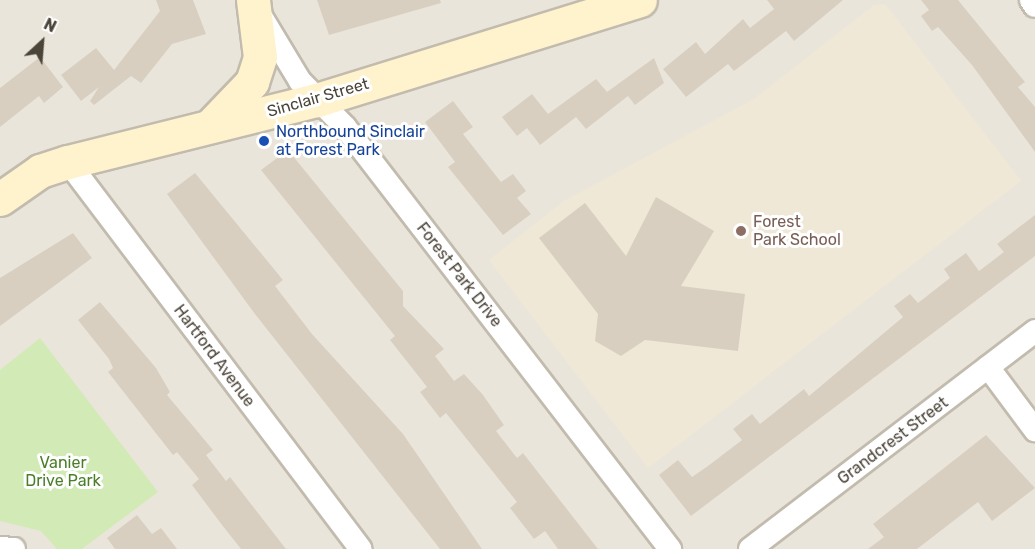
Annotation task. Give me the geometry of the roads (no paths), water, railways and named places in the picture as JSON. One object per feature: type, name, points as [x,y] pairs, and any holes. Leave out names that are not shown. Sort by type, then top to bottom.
[{"type":"street","name":"Forest Park Drive","points":[[253,0],[277,48],[317,100],[345,127],[670,549]]},
{"type":"street","points":[[206,130],[252,82],[261,57],[253,0]]},
{"type":"street","name":"Sinclair Street","points":[[0,200],[40,171],[68,162],[206,130],[317,100],[640,0]]},
{"type":"street","points":[[1030,0],[1035,6]]},
{"type":"street","name":"Hartford Avenue","points":[[68,162],[361,549]]},
{"type":"street","name":"Grandcrest Street","points":[[750,549],[1035,331]]},
{"type":"street","points":[[988,368],[1035,430]]},
{"type":"street","points":[[0,548],[14,549]]},
{"type":"place","name":"Northbound Sinclair at Forest Park","points":[[264,141]]},
{"type":"place","name":"Forest Park School","points":[[741,231]]},
{"type":"park label","name":"Vanier Drive Park","points":[[63,472]]}]
